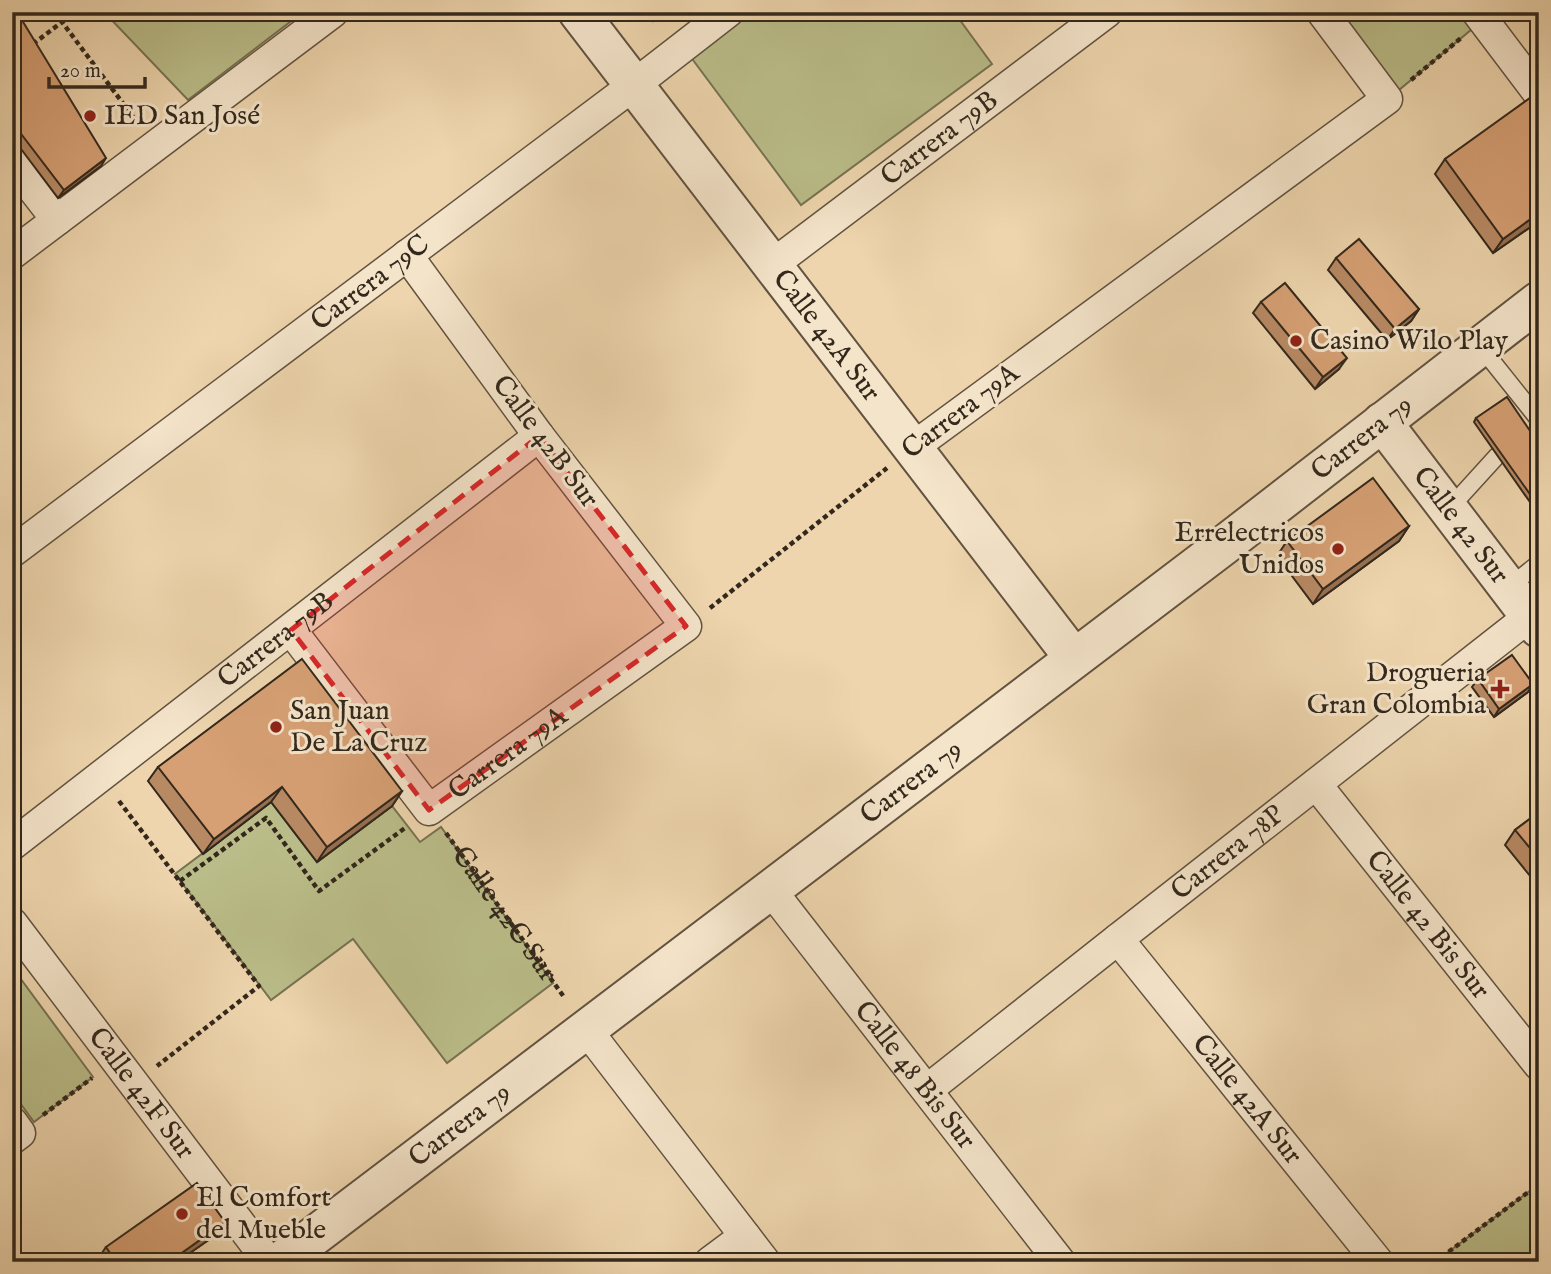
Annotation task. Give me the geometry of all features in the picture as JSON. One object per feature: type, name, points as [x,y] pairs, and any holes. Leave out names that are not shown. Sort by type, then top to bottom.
[{"type":"street","points":[[12,254],[333,12]]},
{"type":"street","name":"Calle 42A Sur","points":[[578,12],[1074,659]]},
{"type":"street","name":"Carrera 79C","points":[[15,545],[407,255],[728,12]]},
{"type":"street","name":"Carrera 79B","points":[[772,265],[1107,12]]},
{"type":"street","points":[[1322,12],[1387,99]]},
{"type":"street","points":[[1484,15],[1539,93]]},
{"type":"street","name":"Carrera 79A","points":[[912,448],[1387,99]]},
{"type":"street","points":[[12,162],[57,220]]},
{"type":"street","name":"Calle 42B Sur","points":[[407,255],[539,436],[686,626]]},
{"type":"street","name":"Carrera 79","points":[[280,1262],[1074,659],[1539,301]]},
{"type":"street","name":"Calle 42 Sur","points":[[1382,422],[1525,610]]},
{"type":"street","name":"Carrera 79B","points":[[12,845],[539,436]]},
{"type":"street","name":"Carrera 78P","points":[[927,1090],[1316,784],[1525,610]]},
{"type":"street","name":"Carrera 79A","points":[[429,810],[686,626]]},
{"type":"street","points":[[291,630],[429,810]]},
{"type":"street","name":"Calle 42 Bis Sur","points":[[1316,784],[1539,1065]]},
{"type":"street","name":"Calle 48 Bis Sur","points":[[771,889],[1060,1262]]},
{"type":"street","name":"Calle 42F Sur","points":[[12,923],[269,1262]]},
{"type":"street","name":"Calle 42A Sur","points":[[1118,939],[1378,1262]]},
{"type":"street","points":[[586,1029],[765,1262]]},
{"type":"street","points":[[710,1262],[745,1236]]},
{"type":"lane","points":[[1480,346],[1537,417],[1522,428]]},
{"type":"lane","points":[[1448,510],[1497,456]]},
{"type":"lane","points":[[1525,610],[1539,563]]},
{"type":"path","points":[[29,47],[75,12]]},
{"type":"path","points":[[1387,99],[1484,15]]},
{"type":"path","points":[[62,22],[145,132]]},
{"type":"path","name":"Carrera 79A","points":[[686,626],[912,448]]},
{"type":"path","points":[[100,778],[259,986],[134,1084]]},
{"type":"path","points":[[180,881],[266,818],[319,891],[429,810]]},
{"type":"path","name":"Calle 42C Sur","points":[[429,810],[564,997]]},
{"type":"path","points":[[15,1131],[115,1059]]},
{"type":"path","points":[[1435,1262],[1539,1184]]},
{"type":"highlighted area","points":[[539,436],[686,626],[429,810],[291,630]]},
{"type":"green space","points":[[104,12],[303,12],[188,100]]},
{"type":"green space","points":[[749,12],[954,12],[992,64],[801,205],[690,56]]},
{"type":"green space","points":[[1341,12],[1459,12],[1472,29],[1399,90]]},
{"type":"green space","points":[[271,802],[317,862],[392,806],[420,842],[441,827],[553,983],[447,1063],[353,939],[271,1000],[175,874]]},
{"type":"green space","points":[[12,967],[93,1077],[34,1122],[12,1092]]},
{"type":"green space","points":[[1539,1184],[1539,1262],[1435,1262]]},
{"type":"building","points":[[12,12],[17,12],[106,158],[64,190],[12,122]]},
{"type":"building","points":[[1534,95],[1539,102],[1539,213],[1503,239],[1445,159]]},
{"type":"building","points":[[1359,239],[1419,309],[1395,329],[1336,258]]},
{"type":"building","points":[[1285,283],[1347,358],[1323,377],[1261,302]]},
{"type":"building","points":[[1539,358],[1539,371],[1532,363]]},
{"type":"building","points":[[1507,397],[1539,444],[1539,507],[1476,418]]},
{"type":"building","name":"Errelectricos Unidos","points":[[1373,478],[1409,526],[1323,589],[1287,541]]},
{"type":"building","name":"Drogueria Gran Colombia","points":[[1512,655],[1533,684],[1499,709],[1478,679]]},
{"type":"building","name":"San Juan De La Cruz","points":[[302,659],[402,791],[327,847],[282,787],[214,839],[158,767]]},
{"type":"building","points":[[1539,812],[1539,859],[1515,830]]},
{"type":"building","name":"El Comfort del Mueble","points":[[197,1183],[225,1222],[169,1262],[116,1262],[106,1247]]},
{"type":"place","name":"IED San José","points":[[90,116]]},
{"type":"place","name":"Casino Wilo Play","points":[[1296,341]]},
{"type":"place","name":"Errelectricos Unidos","points":[[1338,549]]},
{"type":"place","name":"Drogueria Gran Colombia","points":[[1500,689]]},
{"type":"place","name":"San Juan De La Cruz","points":[[276,727]]},
{"type":"place","name":"El Comfort del Mueble","points":[[182,1214]]}]
